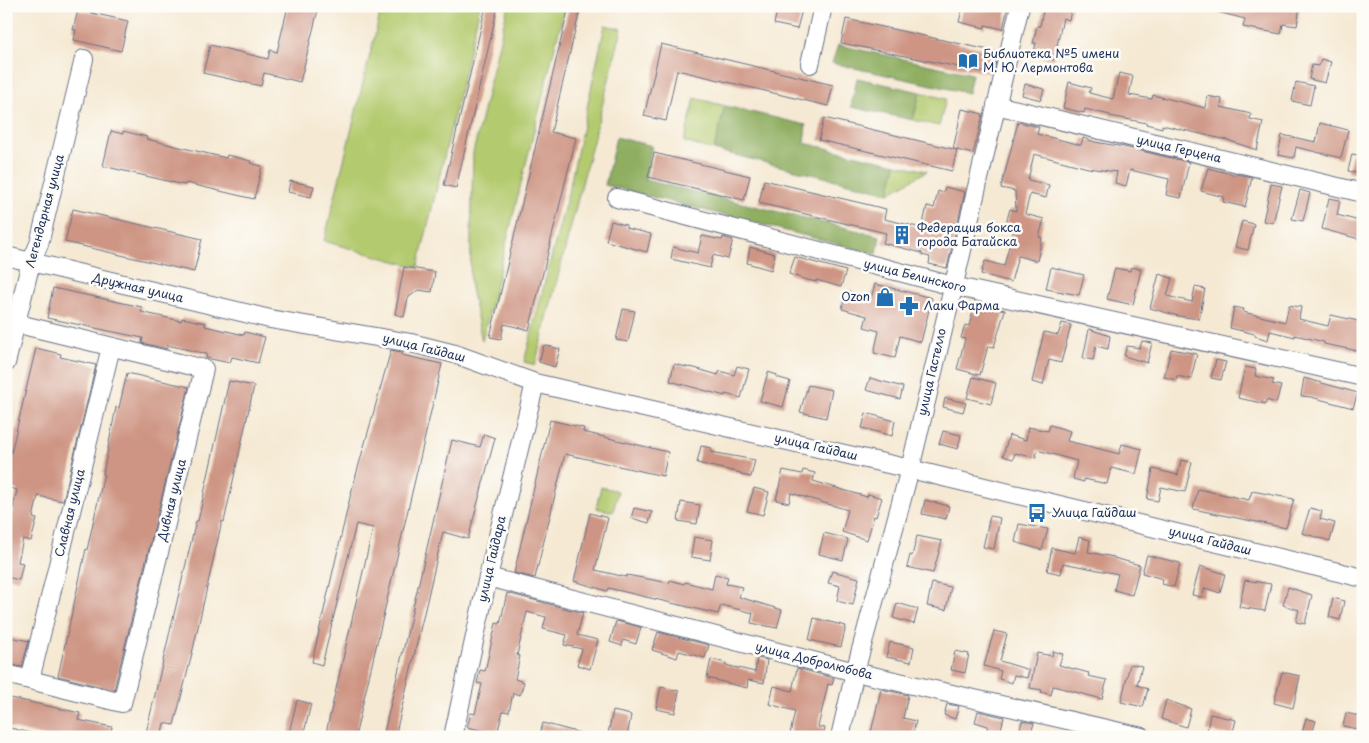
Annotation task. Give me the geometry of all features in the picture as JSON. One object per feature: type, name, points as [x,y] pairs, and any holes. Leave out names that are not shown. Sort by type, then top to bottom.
[{"type":"street","points":[[810,64],[823,6]]},
{"type":"street","name":"улица Гастелло","points":[[840,737],[855,672],[910,469],[1020,6]]},
{"type":"street","name":"Легендарная улица","points":[[6,362],[11,322],[39,244],[84,59]]},
{"type":"street","name":"улица Герцена","points":[[996,105],[1363,192]]},
{"type":"street","name":"улица Белинского","points":[[616,198],[952,286],[1363,377]]},
{"type":"street","name":"Дружная улица","points":[[6,256],[270,319]]},
{"type":"street","name":"улица Гайдаш","points":[[270,319],[411,342],[455,354],[535,383],[910,469],[1363,578]]},
{"type":"street","name":"Дивная улица","points":[[6,674],[122,702],[204,369],[11,322]]},
{"type":"street","name":"Славная улица","points":[[30,680],[111,347]]},
{"type":"street","name":"улица Гайдара","points":[[453,737],[488,577],[535,383]]},
{"type":"street","name":"улица Добролюбова","points":[[488,577],[855,672],[1142,737]]},
{"type":"green space","points":[[382,6],[480,6],[418,267],[324,241]]},
{"type":"green space","points":[[508,6],[565,6],[482,341],[470,283],[473,153]]},
{"type":"green space","points":[[605,25],[622,29],[535,365],[524,362],[570,185]]},
{"type":"green space","points":[[838,45],[972,74],[968,93],[832,63]]},
{"type":"green space","points":[[857,78],[920,92],[913,120],[851,107]]},
{"type":"green space","points":[[920,92],[946,99],[939,126],[913,120]]},
{"type":"green space","points":[[695,98],[725,106],[714,150],[684,142]]},
{"type":"green space","points":[[725,106],[806,125],[804,143],[896,164],[889,193],[714,150]]},
{"type":"green space","points":[[616,137],[652,146],[645,180],[880,236],[877,254],[605,185]]},
{"type":"green space","points":[[896,164],[927,171],[889,193]]},
{"type":"green space","points":[[601,487],[618,491],[613,512],[596,508]]},
{"type":"building","points":[[288,6],[319,6],[300,82],[264,73],[261,86],[203,73],[210,45],[268,59],[270,50],[277,52]]},
{"type":"building","points":[[486,6],[498,6],[456,188],[444,185]]},
{"type":"building","points":[[569,6],[581,6],[551,132],[576,138],[529,330],[504,324],[501,339],[490,337]]},
{"type":"building","points":[[778,6],[803,6],[797,29],[774,24]]},
{"type":"building","points":[[963,6],[1008,6],[1003,29],[985,25],[985,28],[959,22]]},
{"type":"building","points":[[1044,6],[1072,6],[1069,20],[1063,18],[1054,60],[1033,56],[1036,43],[1033,43],[1037,26],[1040,26]]},
{"type":"building","points":[[1210,6],[1300,6],[1297,26],[1283,24],[1281,34],[1243,27],[1245,19],[1210,10]]},
{"type":"building","points":[[78,10],[128,21],[121,51],[74,40],[76,30],[73,30]]},
{"type":"building","points":[[846,19],[998,52],[993,74],[841,43]]},
{"type":"building","points":[[661,44],[833,85],[828,106],[677,70],[666,121],[644,116]]},
{"type":"building","points":[[1321,59],[1331,62],[1325,83],[1309,79],[1312,65],[1319,66]]},
{"type":"building","points":[[1119,73],[1133,76],[1129,95],[1152,99],[1153,95],[1205,108],[1207,96],[1222,99],[1221,107],[1251,114],[1250,119],[1263,122],[1257,150],[1227,140],[1162,125],[1162,128],[1085,109],[1084,113],[1063,108],[1069,82],[1091,88],[1089,93],[1113,99]]},
{"type":"building","points":[[1296,82],[1314,86],[1310,105],[1292,101]]},
{"type":"building","points":[[1025,84],[1044,89],[1041,100],[1022,95]]},
{"type":"building","points":[[962,109],[983,114],[973,154],[953,149]]},
{"type":"building","points":[[824,118],[957,150],[952,171],[819,140]]},
{"type":"building","points":[[1018,122],[1039,127],[1037,134],[1081,145],[1083,138],[1189,162],[1181,198],[1166,195],[1169,179],[1130,170],[1126,186],[1115,183],[1117,172],[1088,168],[1034,154],[1028,180],[1049,185],[1046,198],[1030,194],[1025,214],[1044,219],[1039,237],[1042,238],[1037,261],[1018,256],[1011,282],[981,274],[985,261],[1004,266],[1014,226],[1006,223],[1010,209],[1016,211],[1015,191],[1001,188]]},
{"type":"building","points":[[1320,123],[1348,130],[1341,158],[1296,147],[1294,158],[1278,155],[1282,135],[1316,142]]},
{"type":"building","points":[[111,131],[123,134],[123,131],[147,137],[146,139],[226,158],[227,155],[262,166],[254,199],[103,166]]},
{"type":"building","points":[[654,153],[750,176],[744,200],[648,177]]},
{"type":"building","points":[[1352,154],[1363,156],[1363,174],[1348,171]]},
{"type":"building","points":[[1208,168],[1252,177],[1245,207],[1223,202],[1224,197],[1201,191]]},
{"type":"building","points":[[764,180],[886,209],[884,219],[922,228],[927,206],[934,208],[938,191],[943,193],[945,187],[965,192],[947,268],[929,264],[930,257],[922,255],[922,253],[883,243],[886,233],[759,203]]},
{"type":"building","points":[[290,181],[314,186],[311,197],[288,192]]},
{"type":"building","points":[[1271,184],[1282,186],[1273,223],[1263,221]]},
{"type":"building","points":[[1300,190],[1310,193],[1303,221],[1292,219]]},
{"type":"building","points":[[1329,198],[1340,200],[1337,215],[1363,222],[1363,240],[1322,229]]},
{"type":"building","points":[[73,209],[202,239],[194,272],[65,242]]},
{"type":"building","points":[[611,221],[626,225],[626,228],[651,234],[647,252],[606,241]]},
{"type":"building","points":[[1242,221],[1254,224],[1248,250],[1235,247]]},
{"type":"building","points":[[702,236],[722,240],[723,237],[733,240],[728,259],[713,255],[710,268],[671,259],[673,247],[698,253]]},
{"type":"building","points":[[750,247],[775,254],[771,270],[747,263]]},
{"type":"building","points":[[795,257],[846,271],[841,287],[789,274]]},
{"type":"building","points":[[404,267],[435,272],[432,292],[418,290],[408,298],[404,317],[395,314]]},
{"type":"building","points":[[1051,267],[1084,275],[1079,295],[1046,289]]},
{"type":"building","points":[[1131,267],[1141,269],[1133,305],[1107,299],[1115,268],[1130,271]]},
{"type":"building","points":[[1159,274],[1172,278],[1167,296],[1192,302],[1195,287],[1205,289],[1199,319],[1178,316],[1150,308]]},
{"type":"building","points":[[875,284],[932,298],[921,342],[900,336],[895,358],[874,353],[879,331],[864,327],[867,316],[842,309],[846,291],[871,298]]},
{"type":"building","points":[[53,288],[142,307],[141,312],[181,321],[182,318],[206,323],[205,326],[244,335],[245,332],[265,337],[258,363],[232,357],[230,363],[206,358],[207,354],[167,345],[167,349],[142,343],[143,338],[47,318]]},
{"type":"building","points":[[975,303],[1005,310],[994,347],[988,346],[980,375],[957,369],[965,339],[961,338],[965,325],[969,326]]},
{"type":"building","points":[[1289,305],[1301,307],[1299,319],[1328,326],[1331,315],[1363,322],[1363,352],[1324,344],[1324,342],[1295,335],[1295,337],[1270,331],[1268,340],[1255,336],[1255,334],[1230,328],[1234,307],[1244,309],[1243,312],[1285,322]]},
{"type":"building","points":[[623,309],[635,311],[628,342],[616,340]]},
{"type":"building","points":[[1062,323],[1071,325],[1061,363],[1049,360],[1043,385],[1032,382],[1044,332],[1058,335]]},
{"type":"building","points":[[1089,329],[1110,336],[1108,349],[1096,346],[1093,360],[1083,358]]},
{"type":"building","points":[[1142,341],[1152,343],[1147,363],[1124,356],[1127,346],[1140,348]]},
{"type":"building","points":[[544,345],[560,349],[555,367],[539,362]]},
{"type":"building","points":[[36,348],[61,354],[60,357],[96,365],[63,501],[38,496],[33,518],[37,519],[31,541],[23,539],[18,562],[23,563],[19,580],[6,577],[6,520],[10,521],[17,490],[6,487],[6,465],[8,457],[10,457]]},
{"type":"building","points":[[1171,349],[1197,354],[1191,379],[1177,376],[1176,380],[1164,377]]},
{"type":"building","points":[[391,350],[402,352],[402,355],[442,364],[355,737],[325,737],[373,528],[356,524],[322,665],[312,662],[351,493]]},
{"type":"building","points":[[1216,360],[1226,362],[1221,380],[1211,378]]},
{"type":"building","points":[[674,364],[718,375],[720,371],[734,375],[737,366],[749,369],[741,398],[725,394],[725,396],[670,381]]},
{"type":"building","points":[[1245,367],[1256,369],[1255,376],[1274,380],[1272,384],[1281,386],[1276,403],[1266,400],[1266,404],[1238,398]]},
{"type":"building","points":[[768,372],[777,375],[776,377],[790,381],[783,407],[760,401]]},
{"type":"building","points":[[127,373],[189,387],[114,690],[58,676],[104,474],[116,407],[119,408]]},
{"type":"building","points":[[973,377],[996,383],[991,404],[967,398]]},
{"type":"building","points":[[870,378],[903,387],[900,399],[866,390]]},
{"type":"building","points":[[1304,378],[1358,393],[1353,408],[1301,396]]},
{"type":"building","points":[[229,381],[254,386],[224,522],[222,521],[174,725],[164,723],[161,737],[145,737],[196,521],[198,521]]},
{"type":"building","points":[[808,385],[832,390],[826,418],[800,412]]},
{"type":"building","points":[[945,398],[966,403],[963,412],[943,407]]},
{"type":"building","points":[[866,413],[895,421],[892,436],[862,428]]},
{"type":"building","points":[[550,420],[584,428],[583,432],[668,452],[663,476],[565,454],[535,578],[514,573]]},
{"type":"building","points":[[1050,425],[1070,431],[1067,441],[1119,454],[1122,444],[1142,449],[1136,474],[1111,468],[1107,484],[1084,479],[1084,482],[1073,479],[1077,461],[1037,450],[1036,458],[1015,453],[1013,459],[1003,456],[1009,435],[1026,440],[1028,427],[1048,431]]},
{"type":"building","points":[[943,431],[961,435],[958,449],[939,444]]},
{"type":"building","points":[[484,434],[495,438],[468,539],[443,532],[395,737],[383,737],[452,440],[480,447]]},
{"type":"building","points":[[701,446],[712,448],[711,452],[755,460],[751,477],[697,463]]},
{"type":"building","points":[[1181,460],[1192,462],[1185,492],[1161,487],[1158,501],[1147,499],[1153,469],[1178,475]]},
{"type":"building","points":[[783,470],[802,474],[803,470],[815,473],[813,481],[867,497],[868,494],[882,498],[867,540],[842,532],[848,510],[791,493],[789,503],[776,500]]},
{"type":"building","points":[[754,488],[769,492],[763,515],[747,511]]},
{"type":"building","points":[[1198,489],[1249,500],[1252,491],[1294,499],[1286,528],[1193,509]]},
{"type":"building","points":[[925,500],[949,506],[946,519],[922,514]]},
{"type":"building","points":[[681,502],[700,505],[697,524],[678,521]]},
{"type":"building","points":[[634,508],[652,512],[649,523],[631,518]]},
{"type":"building","points":[[1310,508],[1322,511],[1320,519],[1335,523],[1330,541],[1302,533]]},
{"type":"building","points":[[590,513],[608,518],[595,570],[626,577],[627,575],[669,583],[670,580],[684,584],[685,582],[712,589],[715,574],[728,577],[726,584],[742,587],[739,597],[782,610],[777,628],[751,623],[753,613],[721,605],[718,614],[608,588],[607,591],[574,581]]},
{"type":"building","points":[[990,516],[1000,518],[994,549],[983,547]]},
{"type":"building","points":[[1019,524],[1048,529],[1042,550],[1015,542]]},
{"type":"building","points":[[824,533],[848,539],[843,560],[819,554]]},
{"type":"building","points":[[917,536],[942,541],[933,573],[907,567]]},
{"type":"building","points":[[694,537],[713,540],[710,560],[691,557]]},
{"type":"building","points":[[1079,537],[1090,540],[1088,552],[1140,565],[1132,595],[1114,590],[1118,574],[1063,563],[1061,574],[1047,571],[1052,548],[1075,553]]},
{"type":"building","points":[[1147,555],[1180,563],[1174,587],[1162,584],[1163,579],[1142,573]]},
{"type":"building","points":[[1200,566],[1225,574],[1220,593],[1205,588],[1202,597],[1192,595]]},
{"type":"building","points":[[832,571],[859,578],[853,605],[837,601],[840,586],[828,583]]},
{"type":"building","points":[[1245,580],[1271,584],[1265,611],[1239,607]]},
{"type":"building","points":[[932,583],[951,587],[946,610],[927,606]]},
{"type":"building","points":[[1288,587],[1312,595],[1305,624],[1296,622],[1299,610],[1283,605]]},
{"type":"building","points":[[507,593],[583,613],[577,635],[598,640],[590,669],[577,665],[582,649],[564,645],[567,635],[543,629],[546,617],[527,612],[517,655],[520,656],[515,679],[524,682],[520,695],[513,693],[509,712],[503,711],[497,734],[467,727],[471,713],[475,714],[482,684],[477,683],[480,670],[485,671],[496,623],[500,624]]},
{"type":"building","points":[[1333,598],[1344,601],[1340,620],[1329,617]]},
{"type":"building","points":[[897,603],[918,609],[914,624],[893,618]]},
{"type":"building","points":[[814,618],[846,626],[841,647],[809,640]]},
{"type":"building","points":[[616,621],[641,627],[636,644],[623,640],[622,646],[610,642]]},
{"type":"building","points":[[994,631],[1007,634],[1000,661],[1029,670],[1027,678],[1014,675],[1012,683],[999,679],[1001,671],[984,666]]},
{"type":"building","points":[[658,632],[709,645],[705,658],[679,651],[677,658],[652,650]]},
{"type":"building","points":[[9,637],[29,641],[22,667],[6,664],[6,648]]},
{"type":"building","points":[[890,642],[914,647],[911,662],[886,657]]},
{"type":"building","points":[[955,651],[969,654],[965,673],[951,670]]},
{"type":"building","points":[[1053,651],[1063,654],[1059,665],[1089,673],[1088,676],[1107,680],[1102,699],[1053,686],[1051,695],[1041,692],[1042,690],[1030,688],[1037,653],[1052,656]]},
{"type":"building","points":[[757,658],[767,660],[764,683],[748,680],[747,688],[707,678],[711,659],[726,663],[725,665],[755,672]]},
{"type":"building","points":[[1130,664],[1142,666],[1137,685],[1148,689],[1143,707],[1121,702]]},
{"type":"building","points":[[797,668],[834,678],[832,685],[828,684],[818,727],[825,728],[823,737],[801,737],[790,734],[795,711],[769,704],[774,686],[792,691]]},
{"type":"building","points":[[1282,672],[1300,676],[1293,708],[1274,703]]},
{"type":"building","points":[[661,687],[679,691],[675,713],[656,709]]},
{"type":"building","points":[[881,689],[908,695],[903,718],[916,721],[912,737],[870,737]]},
{"type":"building","points":[[6,697],[80,713],[78,720],[112,727],[110,737],[47,737],[6,727]]},
{"type":"building","points":[[297,700],[311,704],[303,737],[288,737]]},
{"type":"building","points":[[1166,700],[1191,709],[1186,727],[1161,719]]},
{"type":"building","points":[[947,704],[959,706],[955,719],[944,715]]},
{"type":"building","points":[[613,711],[631,715],[627,737],[608,733]]},
{"type":"building","points":[[978,711],[1004,717],[1000,733],[987,730],[988,726],[975,722]]},
{"type":"building","points":[[1346,713],[1363,717],[1361,730],[1343,726]]},
{"type":"building","points":[[1210,714],[1236,720],[1232,736],[1207,731]]},
{"type":"building","points":[[1306,718],[1316,721],[1311,737],[1301,737]]},
{"type":"building","points":[[1022,721],[1034,723],[1030,737],[1018,737]]},
{"type":"building","points":[[543,723],[580,733],[579,737],[539,737]]},
{"type":"place","name":"Библиотека №5 имени М. Ю. Лермонтова","points":[[968,61]]},
{"type":"place","name":"Федерация бокса города Батайска","points":[[902,235]]},
{"type":"place","name":"Ozon","points":[[885,297]]},
{"type":"place","name":"Лаки Фарма","points":[[909,306]]},
{"type":"place","name":"Улица Гайдаш","points":[[1037,513]]}]
